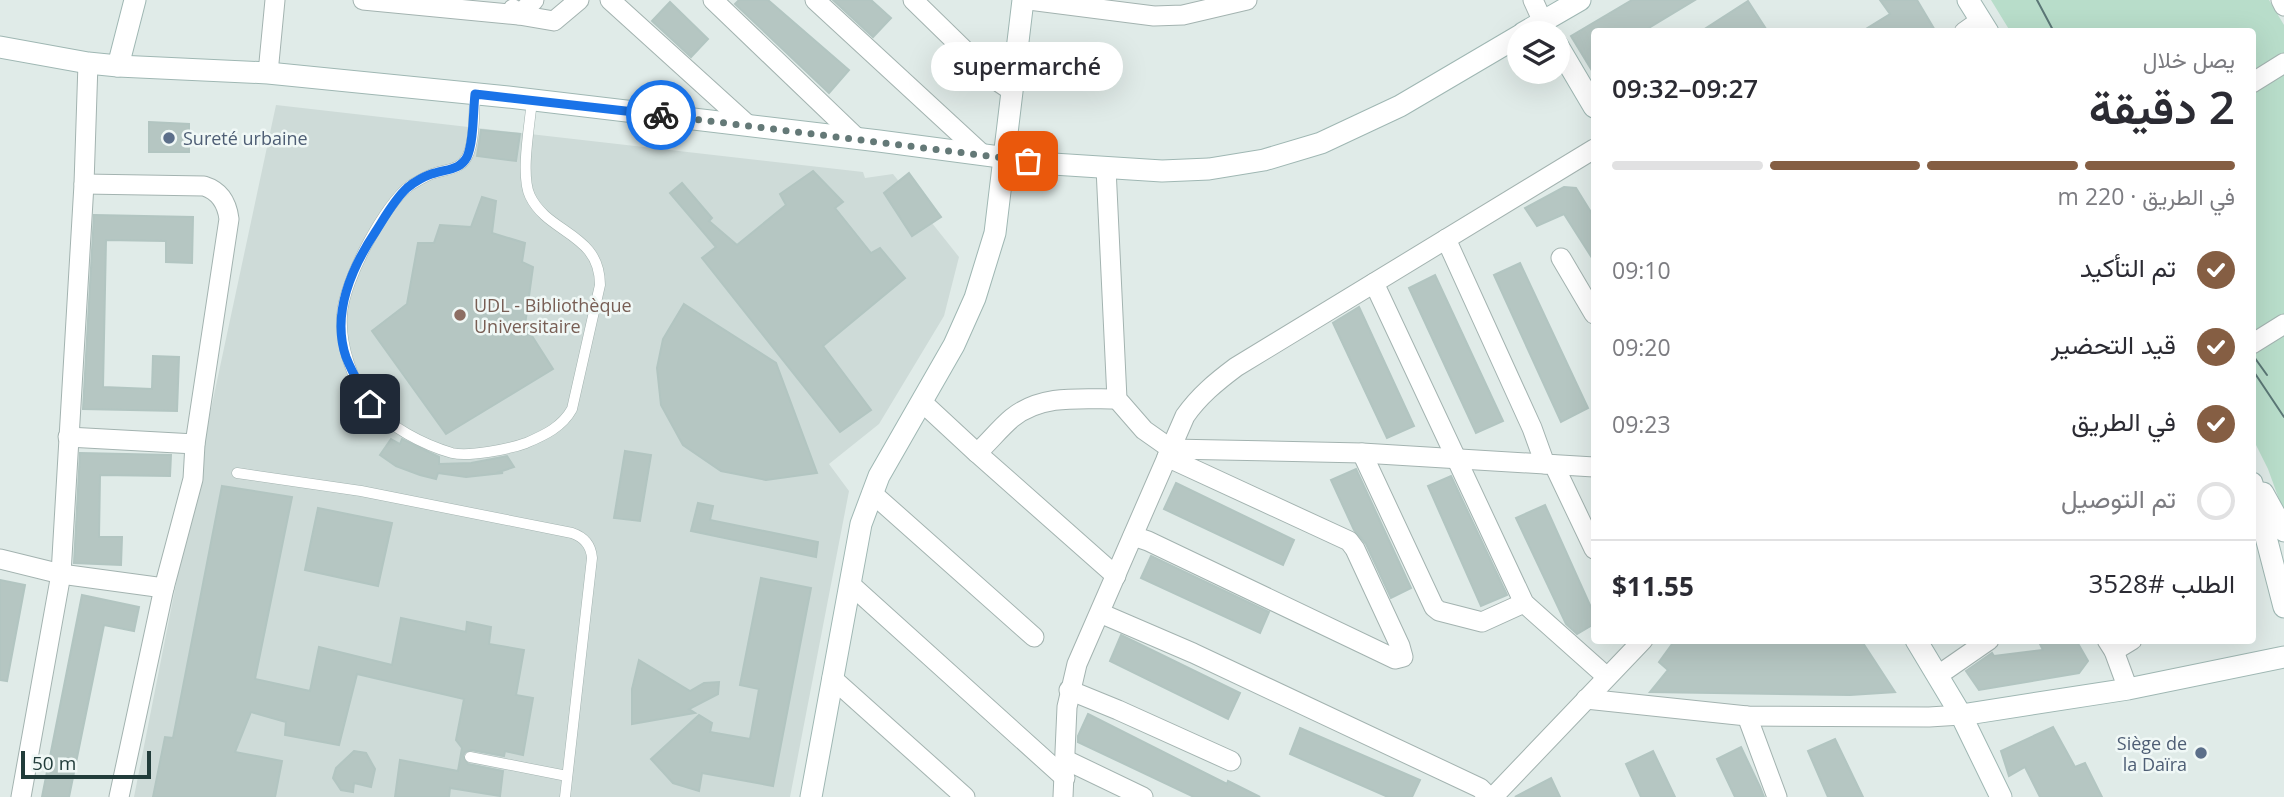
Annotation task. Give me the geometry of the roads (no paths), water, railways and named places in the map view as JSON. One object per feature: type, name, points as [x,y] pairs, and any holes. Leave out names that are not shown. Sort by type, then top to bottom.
[{"type":"main road","points":[[118,66],[135,0]]},
{"type":"main road","points":[[1554,21],[1580,0]]},
{"type":"main road","points":[[1968,0],[1978,28]]},
{"type":"main road","points":[[811,797],[861,524],[878,476],[954,345],[975,299],[995,233],[1020,3]]},
{"type":"main road","points":[[0,47],[88,63],[268,73],[532,100],[1004,158],[1106,168],[1162,170],[1209,169],[1264,160],[1321,143],[1400,106],[1507,42]]},
{"type":"main road","points":[[1570,66],[1591,102]]},
{"type":"main road","points":[[2256,480],[2284,531]]},
{"type":"main road","points":[[2256,499],[2284,607]]},
{"type":"main road","points":[[1918,644],[1961,715],[2001,797]]},
{"type":"main road","points":[[1961,715],[2128,689],[2284,657]]},
{"type":"street","points":[[268,73],[275,0]]},
{"type":"street","points":[[363,0],[519,15],[554,21],[579,0]]},
{"type":"street","points":[[504,0],[519,15]]},
{"type":"street","points":[[519,15],[534,0]]},
{"type":"street","points":[[610,0],[748,125]]},
{"type":"street","points":[[713,0],[857,138]]},
{"type":"street","points":[[815,0],[982,155]]},
{"type":"street","points":[[913,0],[993,78],[1012,91]]},
{"type":"street","points":[[1020,3],[1155,8],[1183,15],[1247,0]]},
{"type":"street","points":[[1532,0],[1543,21]]},
{"type":"street","points":[[2281,0],[2284,6]]},
{"type":"street","points":[[21,797],[61,574],[84,184],[88,63]]},
{"type":"street","points":[[2256,80],[2284,63]]},
{"type":"street","points":[[1064,778],[1069,690],[1077,664],[1185,416],[1197,400],[1236,367],[1591,151]]},
{"type":"street","points":[[1106,168],[1117,399],[1169,453],[1349,541],[1403,657],[1395,659],[1133,536]]},
{"type":"street","points":[[84,184],[204,186],[213,189],[228,205],[229,219],[195,444],[193,479],[164,588],[119,797]]},
{"type":"street","points":[[1446,239],[1549,464],[1591,543]]},
{"type":"street","points":[[1561,258],[1591,309]]},
{"type":"street","points":[[1374,283],[1524,603],[1607,677]]},
{"type":"street","points":[[2256,342],[2284,324]]},
{"type":"street","points":[[977,453],[1013,417],[1035,405],[1057,399],[1117,399]]},
{"type":"street","points":[[922,402],[1116,576]]},
{"type":"street","points":[[68,437],[195,444]]},
{"type":"street","points":[[1169,453],[1362,453],[1591,467]]},
{"type":"street","points":[[1362,453],[1434,607],[1439,611],[1482,622],[1524,603]]},
{"type":"street","points":[[872,493],[1034,637]]},
{"type":"street","points":[[0,559],[61,574],[164,588]]},
{"type":"street","points":[[850,584],[1064,778],[1143,797]]},
{"type":"street","points":[[1100,613],[1193,653],[1480,788],[1491,797],[1637,644]]},
{"type":"street","points":[[1937,676],[1983,644]]},
{"type":"street","points":[[2111,646],[2128,689]]},
{"type":"street","points":[[832,678],[942,790],[965,797]]},
{"type":"street","points":[[1069,690],[1231,761]]},
{"type":"street","points":[[1586,699],[1747,716],[1961,715]]},
{"type":"street","points":[[1747,716],[1777,797]]},
{"type":"lane","points":[[475,94],[467,157],[461,165],[432,173],[407,188],[390,209],[366,246],[354,271],[341,313],[345,355],[370,404],[395,426],[424,442],[454,453],[492,451],[517,446],[542,436],[566,419],[572,409],[600,285],[600,270],[595,258],[587,248],[544,214],[529,195],[525,176],[532,100]]},
{"type":"lane","points":[[237,474],[384,496],[572,533],[584,539],[589,544],[592,558],[565,797]]},
{"type":"lane","points":[[470,757],[567,776]]},
{"type":"tram line","points":[[2037,0],[2052,28]]},
{"type":"tram line","points":[[2256,360],[2267,375]]},
{"type":"tram line","points":[[2256,375],[2284,417]]},
{"type":"place","name":"Sureté urbaine","points":[[169,138]]},
{"type":"place","name":"supermarché","points":[[1028,161]]},
{"type":"place","name":"UDL - Bibliothèque Universitaire","points":[[460,315]]},
{"type":"place","name":"Siège de la Daïra","points":[[2201,753]]}]
